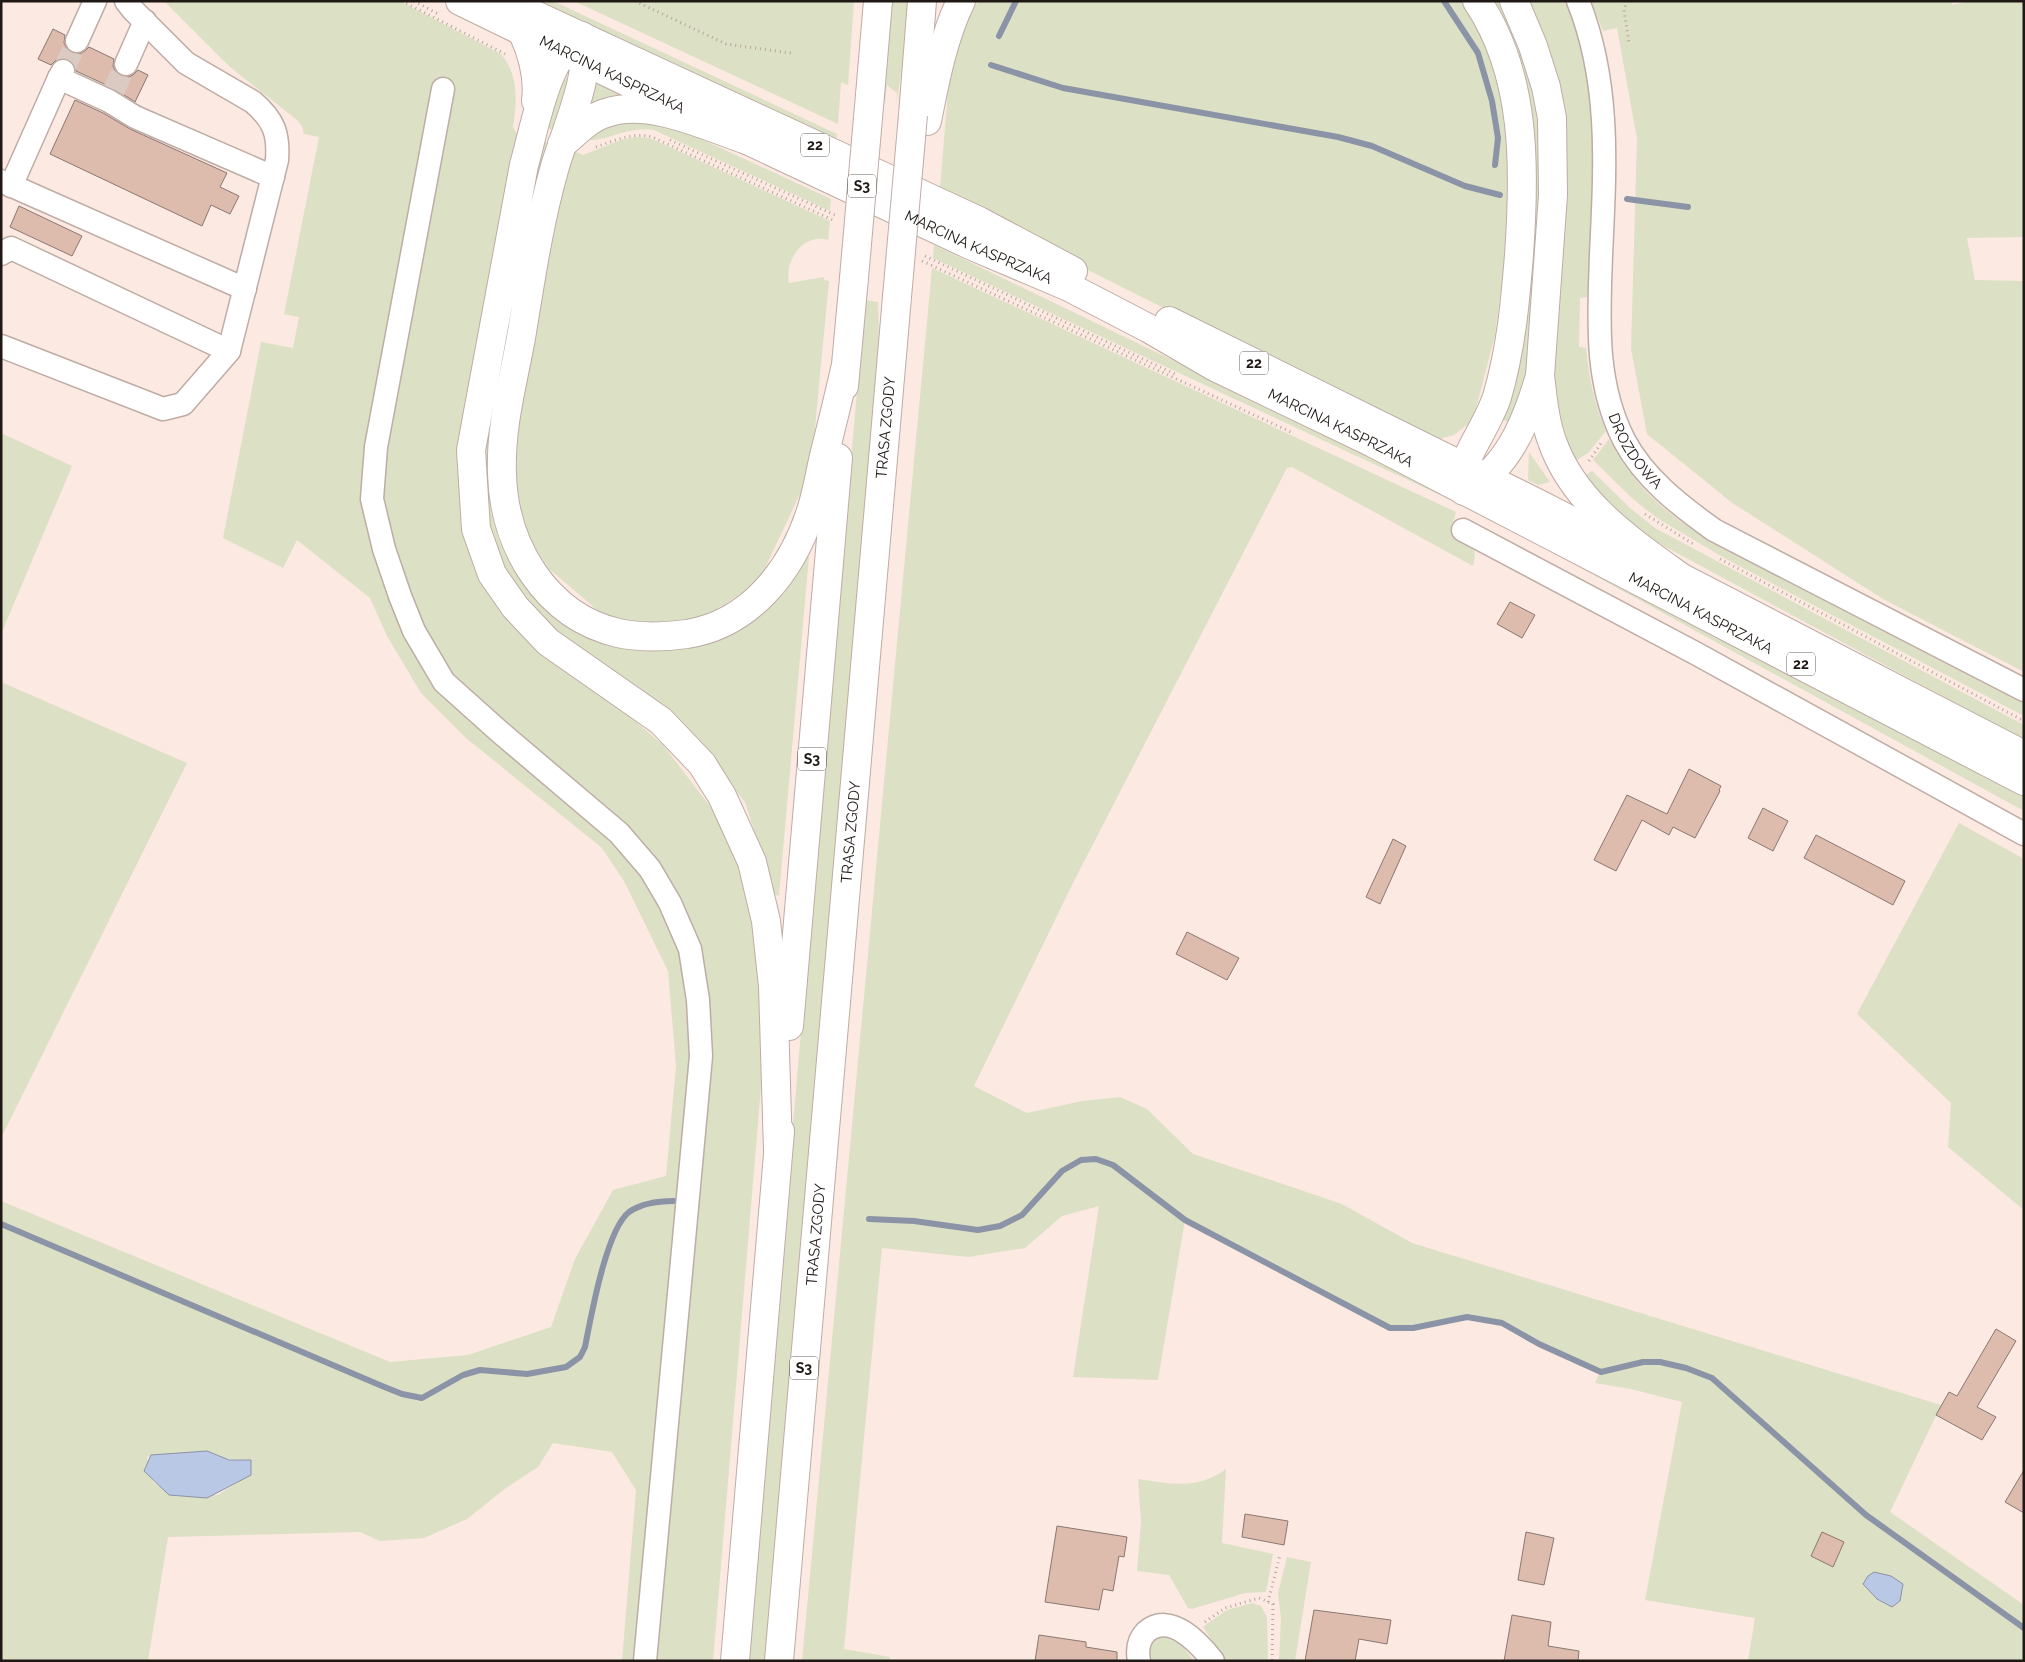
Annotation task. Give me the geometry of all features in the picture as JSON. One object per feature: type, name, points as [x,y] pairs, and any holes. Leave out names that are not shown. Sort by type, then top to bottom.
[{"type":"main road","name":"MARCINA KASPRZAKA","points":[[460,1],[512,46],[576,50],[979,221],[1470,478],[1679,576],[2024,755]]},
{"type":"main road","name":"MARCINA KASPRZAKA","points":[[505,1],[576,50],[747,140],[970,244],[1069,286],[1148,328],[1215,367],[1373,443],[1470,478],[1669,596],[2024,781]]},
{"type":"main road","name":"S3","points":[[734,1661],[878,1]]},
{"type":"main road","points":[[920,118],[922,1]]},
{"type":"main road","points":[[920,118],[961,1]]},
{"type":"main road","points":[[1470,478],[1507,361],[1515,312],[1522,210],[1522,146],[1515,95],[1500,46],[1477,1]]},
{"type":"main road","points":[[1514,1],[1533,46],[1546,87],[1552,118],[1553,195],[1540,376],[1544,411],[1551,440],[1563,467],[1578,490],[1627,538],[1679,576]]},
{"type":"main road","points":[[512,46],[535,67],[538,87],[533,129]]},
{"type":"main road","points":[[576,50],[553,68],[533,129],[524,165],[470,450],[476,529],[492,574],[515,607],[548,642],[661,721],[702,764],[722,796],[752,862],[766,921],[773,986],[778,1150]]},
{"type":"main road","points":[[576,50],[578,96],[544,213],[504,427],[502,474],[510,526],[537,581],[558,603],[585,622],[619,633],[652,638],[701,632],[743,611],[760,597],[786,565],[798,544],[811,512],[845,369]]},
{"type":"main road","points":[[565,142],[604,113],[638,108],[675,115],[747,140]]},
{"type":"main road","name":"TRASA ZGODY","points":[[779,1661],[896,297],[913,252],[920,118]]},
{"type":"main road","points":[[1470,478],[1504,458],[1531,406],[1540,376]]},
{"type":"street","points":[[77,41],[95,1]]},
{"type":"street","points":[[1,346],[163,409],[183,404],[229,350],[273,177],[278,143],[276,131],[263,110],[253,102],[186,63],[126,1]]},
{"type":"street","name":"DROZDOWA","points":[[1578,1],[1597,62],[1603,102],[1605,151],[1598,324],[1600,354],[1608,401],[1621,432],[1635,457],[1653,480],[1677,503],[1714,530],[2024,690]]},
{"type":"street","points":[[126,64],[145,21]]},
{"type":"street","points":[[245,289],[6,183],[61,74],[110,98],[135,117],[273,177]]},
{"type":"street","points":[[443,89],[376,447],[372,499],[384,549],[414,631],[444,682],[619,833],[650,869],[670,903],[690,949],[698,1000],[701,1056],[645,1661]]},
{"type":"street","points":[[1,254],[11,248],[229,350]]},
{"type":"street","points":[[1463,530],[1697,654],[2024,834]]},
{"type":"street","points":[[1139,1661],[1137,1651],[1139,1642],[1149,1629],[1166,1625],[1188,1635],[1196,1641],[1213,1661]]},
{"type":"path","points":[[402,1],[512,46]]},
{"type":"path","points":[[414,1],[504,48],[512,46]]},
{"type":"path","points":[[635,1],[726,44],[791,53]]},
{"type":"path","points":[[1627,1],[1624,10],[1629,43]]},
{"type":"path","points":[[565,142],[585,146],[623,133],[650,132],[843,219]]},
{"type":"path","points":[[565,142],[584,152],[624,137],[642,135],[652,137],[844,225]]},
{"type":"path","points":[[913,252],[1294,429]]},
{"type":"path","points":[[913,252],[1301,437]]},
{"type":"path","points":[[1645,514],[1699,548]]},
{"type":"path","points":[[1716,558],[2024,721]]},
{"type":"path","points":[[1268,1602],[1280,1555]]},
{"type":"path","points":[[1188,1635],[1225,1608],[1259,1598],[1273,1604],[1272,1661]]},
{"type":"green space","points":[[164,1],[400,1],[501,54],[507,62],[514,80],[516,98],[513,127],[516,133],[523,135],[487,310],[459,476],[482,575],[592,684],[663,745],[719,818],[749,891],[763,974],[762,1075],[713,1661],[622,1661],[636,1490],[612,1452],[553,1443],[538,1467],[506,1488],[467,1519],[424,1538],[380,1541],[360,1532],[168,1537],[148,1661],[1,1661],[1,1201],[390,1362],[468,1355],[551,1327],[575,1259],[613,1190],[666,1176],[676,1066],[668,971],[624,881],[602,848],[466,738],[421,693],[387,636],[370,598],[297,540],[283,568],[223,538],[261,342],[293,348],[299,317],[284,314],[319,137],[304,134],[302,126],[297,120],[230,67]],"holes":[[[155,1455],[251,1460],[251,1473],[218,1495],[173,1495],[153,1482],[147,1457]]]},
{"type":"green space","points":[[548,1],[553,1],[837,134],[836,148],[543,9]]},
{"type":"green space","points":[[574,1],[854,1],[848,85],[841,82],[838,124]]},
{"type":"green space","points":[[890,1],[909,1],[905,47],[896,107],[897,93],[887,85],[885,102],[882,100]]},
{"type":"green space","points":[[978,1],[1465,1],[1489,42],[1508,122],[1510,221],[1495,335],[1473,420],[1454,435],[1439,439],[1405,429],[1016,234],[940,188],[950,67],[967,22]]},
{"type":"green space","points":[[1490,1],[1502,1],[1526,54],[1542,130],[1543,208],[1532,337],[1522,389],[1510,423],[1501,419],[1530,272]]},
{"type":"green space","points":[[1529,1],[1565,1],[1573,19],[1589,70],[1595,129],[1593,215],[1587,297],[1580,298],[1579,347],[1586,348],[1598,411],[1606,431],[1588,453],[1574,462],[1562,436],[1553,378],[1557,83],[1549,49]]},
{"type":"green space","points":[[1591,1],[1953,1],[1952,5],[1969,1],[2024,1],[2024,237],[1967,238],[1975,280],[2024,281],[2024,672],[1883,599],[1731,502],[1647,434],[1631,349],[1637,139],[1617,28],[1603,31]]},
{"type":"green space","points":[[592,75],[631,94],[587,109]]},
{"type":"green space","points":[[568,77],[571,79],[556,131],[545,127],[557,92]]},
{"type":"green space","points":[[616,119],[660,120],[831,199],[830,211],[654,130],[633,130],[598,139],[582,139]]},
{"type":"green space","points":[[636,137],[649,138],[659,142],[830,221],[828,240],[819,239],[804,244],[793,257],[788,274],[789,283],[824,277],[824,280],[829,281],[813,448],[809,458],[806,481],[759,581],[702,620],[646,628],[602,614],[548,568],[525,531],[516,479],[519,405],[568,162],[573,151],[583,155],[621,140]]},
{"type":"green space","points":[[540,140],[552,144],[493,500],[594,639],[628,649],[664,650],[700,644],[803,556],[809,556],[779,896],[774,894],[745,802],[669,710],[592,659],[558,633],[528,603],[503,564],[492,533],[484,499],[482,460]]},
{"type":"green space","points":[[934,245],[1502,519],[1500,523],[933,258]]},
{"type":"green space","points":[[932,268],[1456,512],[1451,528],[1471,542],[1475,551],[1473,566],[1292,467],[1287,468],[1073,883],[974,1086],[1027,1113],[1082,1101],[1120,1097],[1147,1109],[1193,1154],[1342,1204],[1412,1243],[1941,1405],[1890,1512],[2024,1605],[2024,1661],[1748,1661],[1755,1618],[1645,1600],[1682,1402],[1631,1389],[1595,1383],[1600,1372],[1539,1344],[1502,1323],[1467,1317],[1413,1328],[1390,1328],[1185,1220],[1158,1380],[1073,1377],[1099,1206],[1062,1216],[1025,1248],[968,1257],[882,1248],[844,1649],[890,1657],[889,1661],[802,1661]]},
{"type":"green space","points":[[865,300],[878,302],[879,348],[767,1661],[746,1661]]},
{"type":"green space","points":[[1,433],[72,466],[1,634]]},
{"type":"green space","points":[[1609,439],[1634,478],[1648,493],[1696,532],[2024,703],[2024,716],[1726,559],[1657,518],[1633,499],[1593,460]]},
{"type":"green space","points":[[1529,452],[1550,482],[1538,485],[1528,480]]},
{"type":"green space","points":[[1592,471],[1630,508],[1655,528],[2024,725],[2024,740],[1651,539],[1613,510],[1584,476]]},
{"type":"green space","points":[[1517,533],[1679,611],[2024,796],[2024,811]]},
{"type":"green space","points":[[1,682],[187,763],[1,1138]]},
{"type":"green space","points":[[1959,823],[2024,859],[2024,1210],[1948,1147],[1951,1103],[1857,1014]]},
{"type":"green space","points":[[1226,1469],[1222,1543],[1273,1554],[1266,1592],[1245,1593],[1192,1609],[1188,1608],[1169,1575],[1137,1571],[1141,1522],[1138,1479],[1173,1484],[1194,1483],[1215,1476]]},
{"type":"green space","points":[[1287,1557],[1311,1562],[1295,1661],[1279,1661],[1281,1618],[1278,1593]]},
{"type":"green space","points":[[1252,1603],[1261,1606],[1267,1617],[1268,1661],[1226,1661],[1203,1627],[1227,1610]]},
{"type":"green space","points":[[1157,1634],[1177,1639],[1194,1661],[1151,1661],[1147,1656],[1147,1643]]},
{"type":"water","points":[[207,1451],[229,1460],[251,1460],[251,1475],[207,1498],[169,1495],[144,1471],[151,1455]]},
{"type":"water","points":[[1874,1572],[1891,1576],[1903,1584],[1900,1601],[1892,1607],[1877,1599],[1863,1584],[1868,1576]]},
{"type":"building","points":[[53,29],[65,35],[64,43],[71,53],[79,54],[89,47],[114,59],[113,66],[120,76],[128,77],[138,70],[148,75],[135,102],[115,89],[76,71],[74,64],[69,59],[57,59],[51,65],[38,59]]},
{"type":"building","points":[[75,100],[103,113],[130,129],[227,173],[220,187],[239,196],[230,214],[211,205],[202,226],[50,154]]},
{"type":"building","points":[[19,206],[82,236],[72,256],[10,227]]},
{"type":"building","points":[[1510,602],[1535,615],[1522,638],[1497,624]]},
{"type":"building","points":[[1689,769],[1721,786],[1695,838],[1673,827],[1669,835],[1642,820],[1616,871],[1594,860],[1627,795],[1667,814]]},
{"type":"building","points":[[1763,808],[1788,821],[1773,851],[1748,838]]},
{"type":"building","points":[[1816,835],[1905,881],[1893,905],[1804,858]]},
{"type":"building","points":[[1393,839],[1406,846],[1380,904],[1366,897]]},
{"type":"building","points":[[1187,932],[1239,958],[1227,980],[1176,954]]},
{"type":"building","points":[[1996,1329],[2016,1341],[1977,1407],[1996,1417],[1982,1440],[1936,1415],[1949,1392],[1957,1396]]},
{"type":"building","points":[[2024,1470],[2024,1513],[2005,1502]]},
{"type":"building","points":[[1245,1514],[1288,1521],[1284,1545],[1242,1537]]},
{"type":"building","points":[[1057,1526],[1127,1537],[1124,1557],[1119,1556],[1113,1591],[1103,1589],[1099,1610],[1045,1602]]},
{"type":"building","points":[[1526,1532],[1554,1538],[1544,1585],[1518,1580]]},
{"type":"building","points":[[1822,1532],[1844,1542],[1833,1567],[1811,1556]]},
{"type":"building","points":[[1314,1610],[1391,1620],[1387,1644],[1359,1639],[1355,1661],[1305,1661]]},
{"type":"building","points":[[1512,1615],[1551,1622],[1548,1646],[1579,1651],[1578,1661],[1504,1661]]},
{"type":"building","points":[[1039,1635],[1086,1642],[1086,1647],[1117,1652],[1117,1661],[1035,1661]]},
{"type":"waterway","points":[[999,36],[1016,1]]},
{"type":"waterway","points":[[1444,1],[1478,53],[1492,101],[1498,138],[1495,165]]},
{"type":"waterway","points":[[991,65],[1063,88],[1338,137],[1372,146],[1465,186],[1500,195]]},
{"type":"waterway","points":[[1627,199],[1688,207]]},
{"type":"waterway","points":[[869,1219],[914,1221],[978,1230],[1000,1226],[1022,1215],[1062,1171],[1081,1160],[1096,1159],[1113,1165],[1185,1220],[1390,1328],[1413,1328],[1467,1317],[1502,1323],[1539,1344],[1601,1372],[1643,1362],[1660,1362],[1686,1368],[1712,1378],[1866,1515],[2024,1628]]},
{"type":"waterway","points":[[1,1224],[382,1386],[402,1394],[422,1398],[463,1375],[480,1370],[527,1374],[566,1367],[580,1357],[585,1347],[595,1296],[607,1255],[613,1236],[621,1222],[629,1212],[639,1206],[656,1202],[674,1201]]},
{"type":"tunnel","points":[[63,71],[77,41]]},
{"type":"tunnel","points":[[112,94],[126,64]]}]
